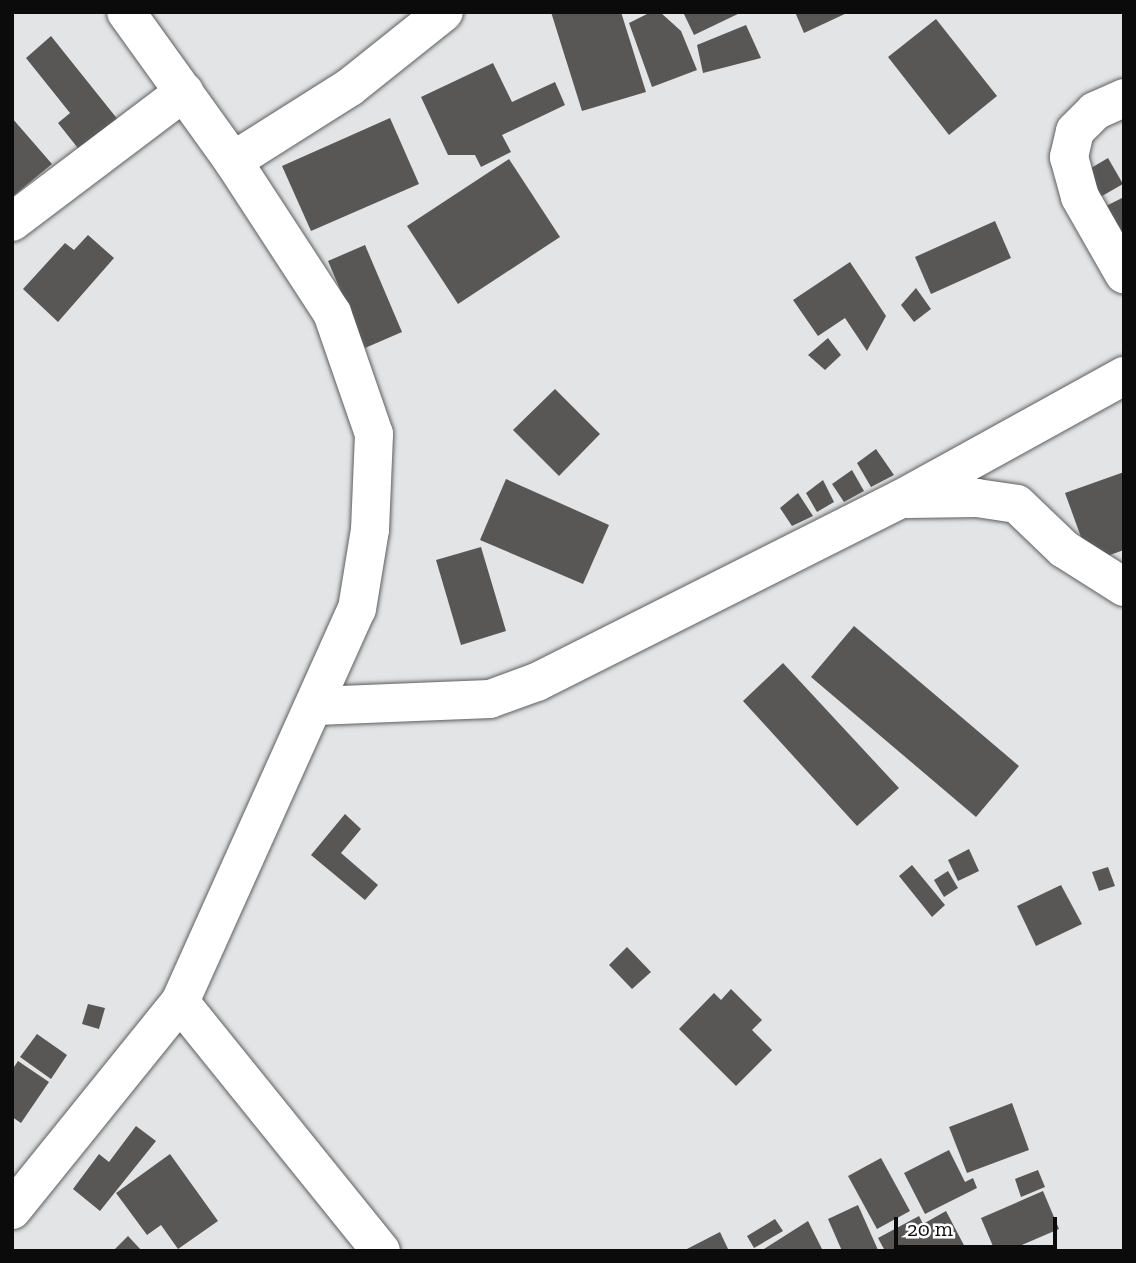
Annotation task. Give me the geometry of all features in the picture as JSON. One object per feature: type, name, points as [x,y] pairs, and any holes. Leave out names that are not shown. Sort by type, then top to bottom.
[{"type":"street","points":[[13,1209],[180,1002],[316,706],[357,608],[370,530],[374,434],[332,313],[233,161],[126,12]]},
{"type":"street","points":[[233,161],[351,86],[444,12]]},
{"type":"street","points":[[12,222],[184,92]]},
{"type":"street","points":[[1124,98],[1096,111],[1075,131],[1069,157],[1080,197],[1124,274]]},
{"type":"street","points":[[316,706],[502,695],[611,646],[901,499],[1124,376]]},
{"type":"street","points":[[901,499],[977,498],[1017,504],[1064,549],[1124,587]]},
{"type":"street","points":[[180,1002],[381,1251]]},
{"type":"building","points":[[551,12],[621,12],[646,92],[582,111]]},
{"type":"building","points":[[651,12],[660,12],[681,31],[697,70],[652,87],[629,23]]},
{"type":"building","points":[[683,12],[742,12],[694,35]]},
{"type":"building","points":[[795,12],[849,12],[804,33]]},
{"type":"building","points":[[936,19],[997,96],[949,135],[888,57]]},
{"type":"building","points":[[746,25],[761,58],[703,73],[697,45]]},
{"type":"building","points":[[51,36],[119,121],[81,152],[58,123],[70,113],[26,58]]},
{"type":"building","points":[[493,63],[512,102],[555,82],[565,105],[502,135],[511,152],[481,167],[475,155],[448,155],[421,97]]},
{"type":"building","points":[[12,118],[52,164],[12,197]]},
{"type":"building","points":[[390,118],[419,184],[311,231],[282,166]]},
{"type":"building","points":[[1108,158],[1123,184],[1095,200],[1081,174]]},
{"type":"building","points":[[509,159],[560,237],[458,304],[407,226]]},
{"type":"building","points":[[1124,197],[1124,255],[1100,209]]},
{"type":"building","points":[[995,221],[1011,258],[931,294],[915,257]]},
{"type":"building","points":[[88,235],[114,258],[58,322],[23,289],[65,243],[74,250]]},
{"type":"building","points":[[365,245],[402,332],[365,348],[328,261]]},
{"type":"building","points":[[850,262],[886,316],[867,351],[845,318],[818,336],[793,300]]},
{"type":"building","points":[[916,288],[931,309],[914,322],[901,305]]},
{"type":"building","points":[[828,338],[841,355],[825,370],[808,355]]},
{"type":"building","points":[[555,389],[600,434],[559,476],[513,430]]},
{"type":"building","points":[[876,449],[894,475],[871,487],[857,463]]},
{"type":"building","points":[[852,470],[864,491],[844,502],[832,484]]},
{"type":"building","points":[[1124,472],[1124,550],[1090,562],[1065,493]]},
{"type":"building","points":[[506,479],[609,525],[583,584],[480,540]]},
{"type":"building","points":[[823,480],[834,502],[817,512],[806,493]]},
{"type":"building","points":[[798,493],[813,516],[792,526],[780,508]]},
{"type":"building","points":[[481,547],[506,631],[461,645],[436,560]]},
{"type":"building","points":[[854,626],[1019,766],[976,817],[811,677]]},
{"type":"building","points":[[783,663],[899,788],[857,826],[743,701]]},
{"type":"building","points":[[345,814],[361,829],[341,853],[378,885],[365,900],[311,855]]},
{"type":"building","points":[[969,849],[979,871],[958,881],[948,860]]},
{"type":"building","points":[[912,865],[945,905],[932,917],[899,876]]},
{"type":"building","points":[[1108,867],[1115,886],[1099,891],[1092,872]]},
{"type":"building","points":[[948,871],[958,888],[944,897],[934,880]]},
{"type":"building","points":[[1061,885],[1082,924],[1036,946],[1017,906]]},
{"type":"building","points":[[627,947],[651,972],[632,989],[609,965]]},
{"type":"building","points":[[731,989],[762,1020],[752,1030],[772,1050],[736,1086],[679,1029],[714,993],[721,1000]]},
{"type":"building","points":[[88,1004],[105,1008],[99,1029],[82,1024]]},
{"type":"building","points":[[37,1034],[67,1055],[51,1079],[20,1057]]},
{"type":"building","points":[[18,1061],[49,1082],[21,1123],[12,1117],[12,1070]]},
{"type":"building","points":[[1012,1103],[1029,1150],[967,1173],[949,1127]]},
{"type":"building","points":[[136,1126],[156,1141],[100,1211],[73,1189],[99,1154],[109,1162]]},
{"type":"building","points":[[949,1150],[965,1182],[973,1178],[977,1188],[925,1214],[904,1173]]},
{"type":"building","points":[[170,1154],[218,1221],[178,1249],[161,1225],[147,1235],[116,1193]]},
{"type":"building","points":[[881,1158],[910,1211],[877,1229],[848,1176]]},
{"type":"building","points":[[1038,1170],[1045,1187],[1021,1197],[1015,1179]]},
{"type":"building","points":[[1043,1191],[1059,1229],[1008,1251],[995,1251],[981,1218]]},
{"type":"building","points":[[858,1205],[878,1250],[876,1251],[842,1251],[828,1219]]},
{"type":"building","points":[[946,1211],[967,1251],[885,1251],[878,1238],[919,1216],[923,1224]]},
{"type":"building","points":[[775,1219],[783,1231],[754,1248],[747,1236]]},
{"type":"building","points":[[808,1221],[823,1251],[761,1251]]},
{"type":"building","points":[[720,1232],[729,1251],[683,1251]]},
{"type":"building","points":[[128,1236],[142,1251],[113,1251]]}]
